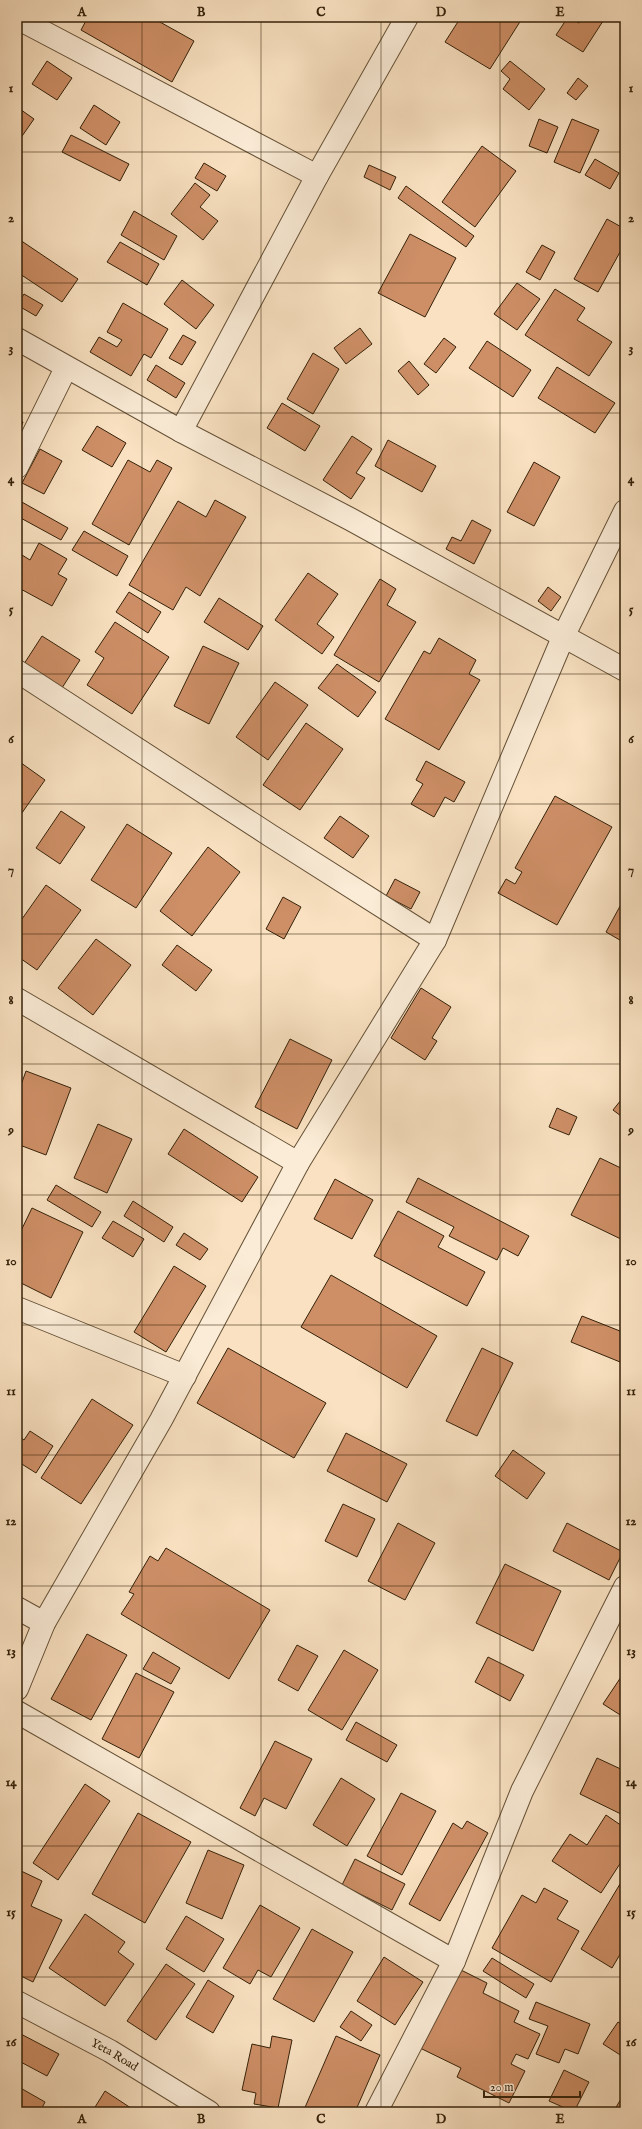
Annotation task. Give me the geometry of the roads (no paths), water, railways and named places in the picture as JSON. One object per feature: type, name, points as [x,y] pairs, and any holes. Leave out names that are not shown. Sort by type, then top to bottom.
[{"type":"street","points":[[181,431],[316,176],[407,17]]},
{"type":"street","points":[[17,18],[316,176]]},
{"type":"street","points":[[17,339],[66,368],[181,431],[350,519],[564,635],[625,670]]},
{"type":"street","points":[[17,467],[66,368]]},
{"type":"street","points":[[17,1689],[44,1623],[185,1376],[298,1163],[435,940],[564,635],[625,511]]},
{"type":"street","points":[[17,671],[264,832],[435,940]]},
{"type":"street","points":[[17,999],[298,1163]]},
{"type":"street","points":[[17,1308],[185,1376]]},
{"type":"street","points":[[376,2112],[454,1961],[522,1791],[625,1587]]},
{"type":"street","points":[[17,1608],[44,1623]]},
{"type":"street","points":[[17,1712],[454,1961]]},
{"type":"street","name":"Yeta Road","points":[[17,2002],[110,2051],[210,2112]]}]
